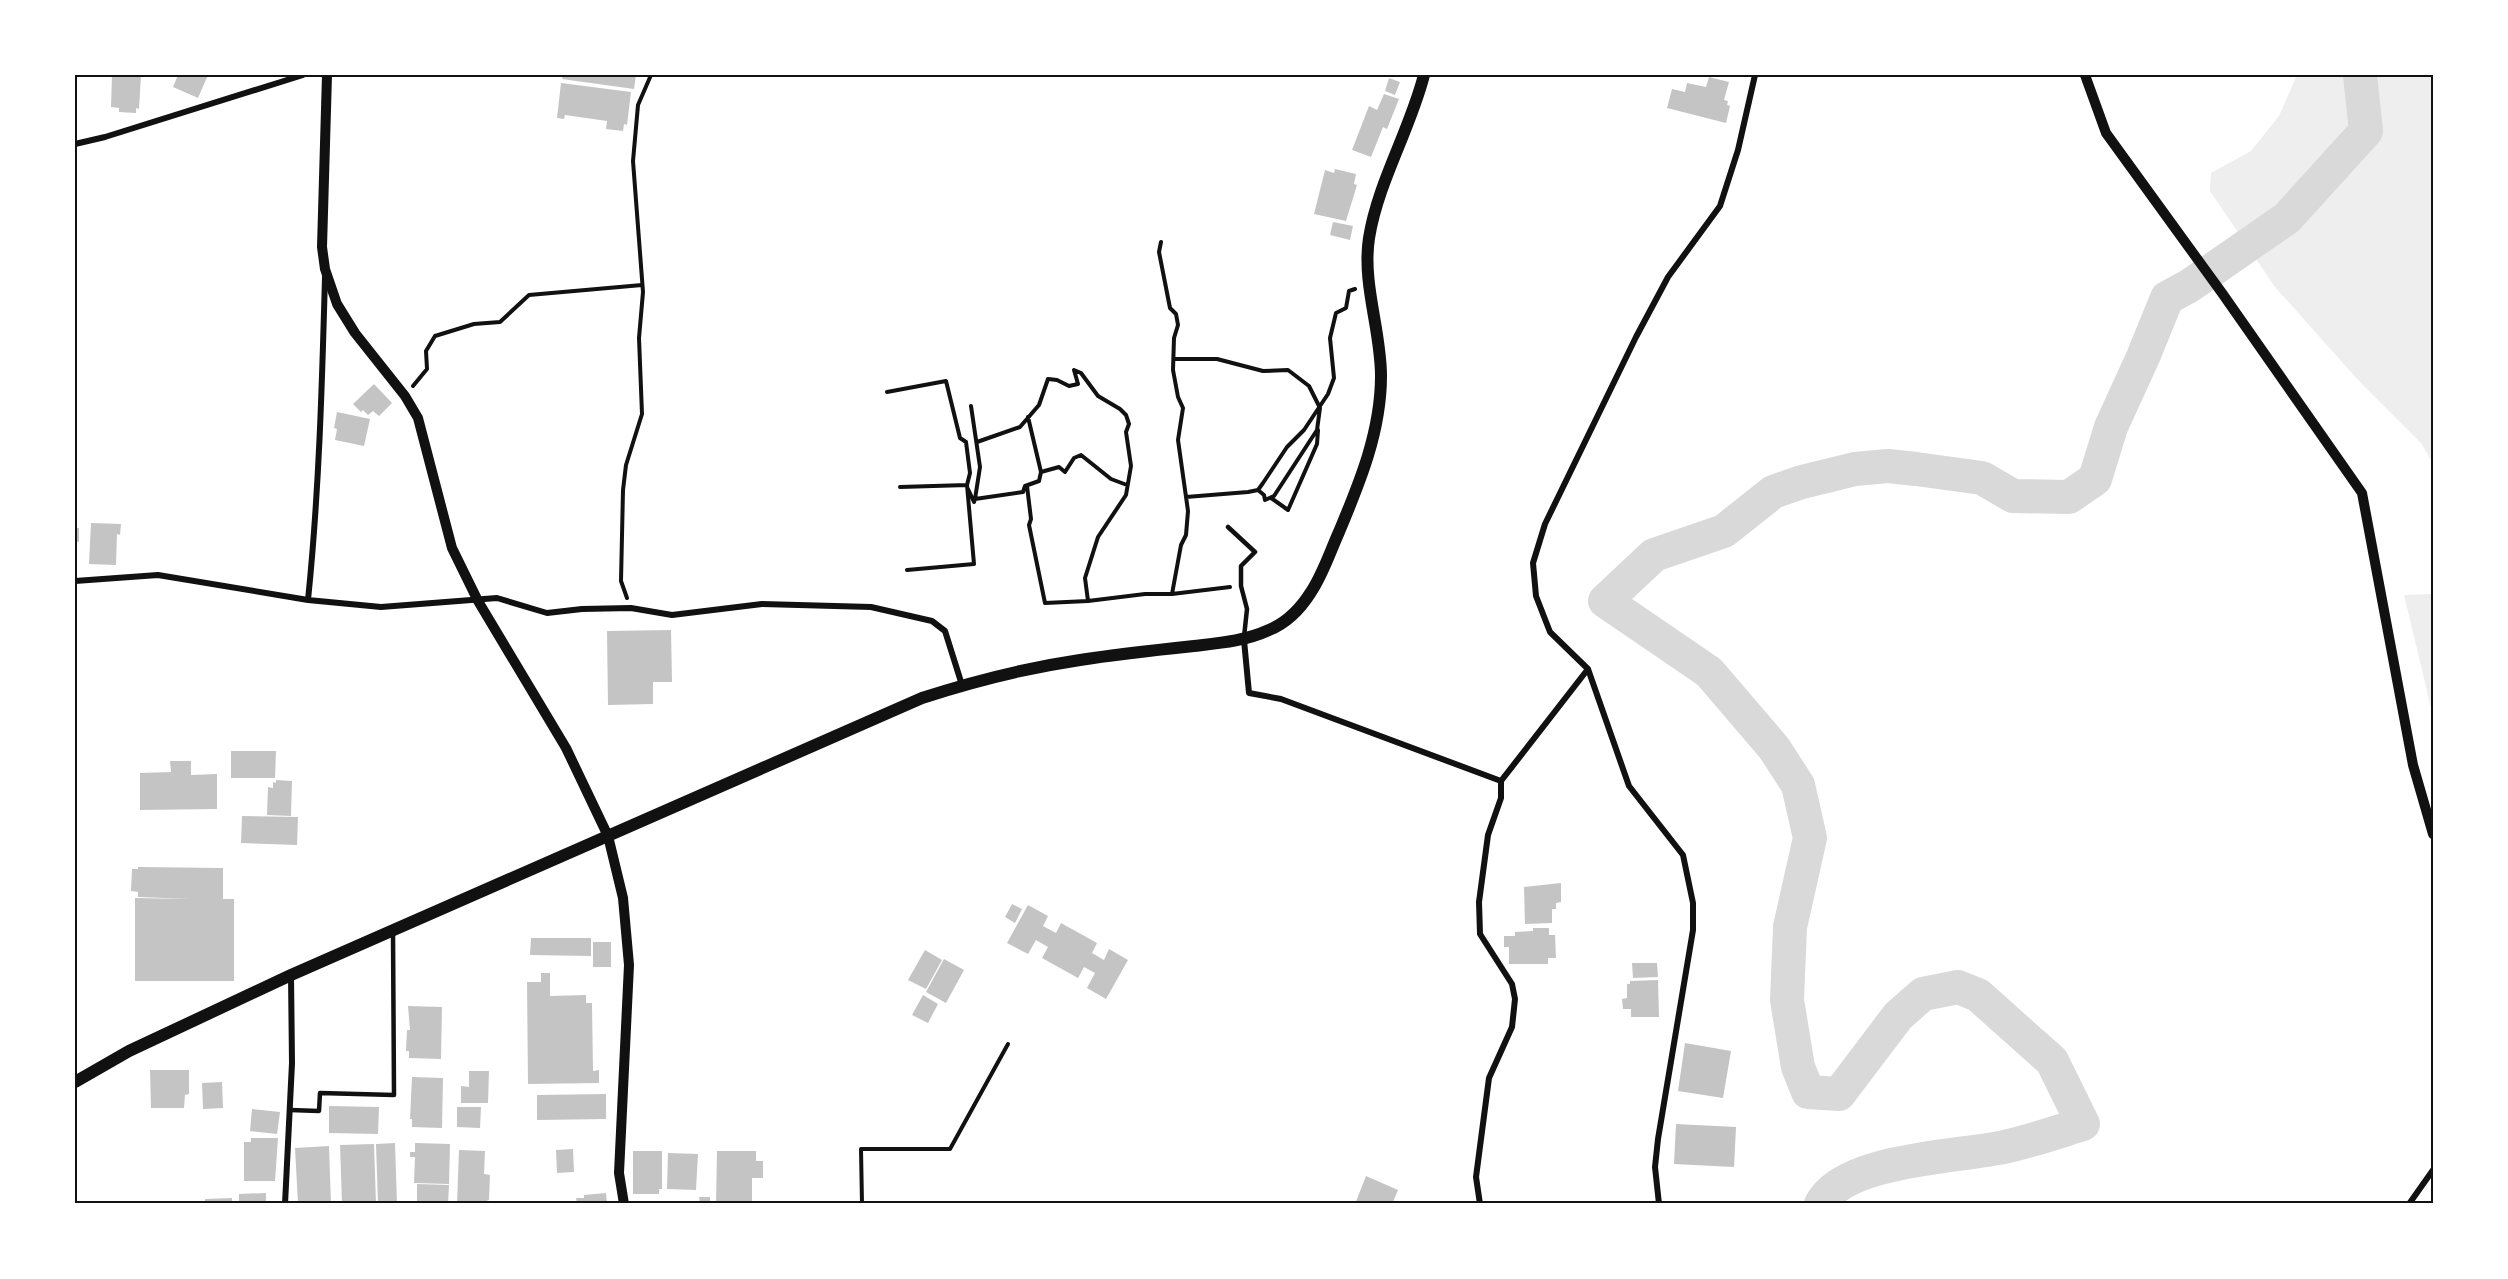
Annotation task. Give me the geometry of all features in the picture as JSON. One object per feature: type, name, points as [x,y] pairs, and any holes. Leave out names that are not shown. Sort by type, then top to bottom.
[{"type":"main road","points":[[75,1082],[129,1051],[291,975],[883,714],[962,685],[1007,673],[1080,660],[1244,640],[1271,630],[1290,617],[1310,593],[1325,565],[1361,478],[1372,442],[1381,387],[1380,349],[1367,264],[1373,216],[1424,75]]},
{"type":"street","points":[[75,144],[105,137],[303,75]]},
{"type":"street","points":[[327,75],[321,247],[325,269],[337,304],[355,333],[405,396],[418,418],[452,548],[478,601],[566,748],[608,836],[623,898],[629,964],[619,1173],[624,1204]]},
{"type":"street","points":[[1659,1204],[1655,1167],[1693,930],[1693,903],[1683,855],[1629,786],[1588,669],[1550,632],[1536,596],[1533,563],[1545,524],[1636,337],[1668,277],[1720,206],[1738,150],[1755,75]]},
{"type":"street","points":[[2085,75],[2106,133],[2161,207],[2362,493],[2413,765],[2433,834]]},
{"type":"street","points":[[308,600],[321,442],[325,269]]},
{"type":"street","points":[[75,581],[158,575],[308,600],[381,607],[497,598],[547,613],[631,608],[672,615],[762,604],[871,607],[917,616],[932,621],[945,631],[962,685]]},
{"type":"street","points":[[1244,640],[1249,693],[1281,699],[1501,781]]},
{"type":"street","points":[[1480,1204],[1476,1177],[1489,1078],[1512,1027],[1515,999],[1512,984],[1480,934],[1479,902],[1488,835],[1501,798],[1501,781],[1588,669]]},
{"type":"street","points":[[285,1204],[292,1063],[291,975]]},
{"type":"street","points":[[2409,1204],[2433,1170]]},
{"type":"lane","points":[[1228,527],[1255,552],[1240,566],[1241,586],[1247,609],[1244,640]]},
{"type":"lane","points":[[290,1110],[319,1111],[320,1093],[394,1095],[393,929]]},
{"type":"path","points":[[631,608],[621,581],[623,490],[626,465],[642,414],[639,338],[642,285],[633,161],[638,105],[651,75]]},
{"type":"path","points":[[1161,242],[1159,252],[1170,308],[1176,314],[1178,325],[1174,338],[1173,370],[1178,397],[1183,408],[1178,440],[1188,511],[1186,535],[1180,545],[1173,594]]},
{"type":"path","points":[[405,396],[427,369],[426,351],[435,336],[474,324],[500,322],[529,295],[642,285]]},
{"type":"path","points":[[1257,490],[1287,447],[1320,408],[1334,378],[1330,338],[1336,313],[1346,308],[1349,291],[1370,285]]},
{"type":"path","points":[[1174,360],[1217,360],[1263,371],[1288,370],[1304,381],[1320,408],[1317,444],[1288,510],[1270,498]]},
{"type":"path","points":[[976,442],[1020,427],[1039,405],[1048,379],[1057,380],[1069,386],[1078,384],[1074,370],[1077,370],[1098,396],[1111,402],[1126,415],[1129,424],[1126,432],[1131,466],[1122,504],[1098,537],[1085,578],[1088,601]]},
{"type":"path","points":[[887,392],[946,381],[960,438],[966,442],[970,473],[967,485],[974,564],[907,570]]},
{"type":"path","points":[[971,406],[980,467],[975,499]]},
{"type":"path","points":[[967,485],[974,502],[975,499],[1023,492],[1027,486],[1039,481],[1041,472],[1028,417]]},
{"type":"path","points":[[1186,497],[1257,490],[1265,500],[1270,498],[1284,484],[1317,430]]},
{"type":"path","points":[[1041,472],[1059,467],[1065,472],[1074,458],[1081,455],[1111,479],[1127,485]]},
{"type":"path","points":[[900,487],[967,485]]},
{"type":"path","points":[[1027,486],[1031,519],[1029,525],[1045,603],[1088,601],[1145,594],[1173,594],[1241,586]]},
{"type":"path","points":[[862,1204],[861,1149],[950,1149],[1008,1044]]},
{"type":"shaded area","points":[[2297,75],[2433,75],[2433,463],[2421,443],[2359,381],[2275,287],[2210,191],[2211,173],[2251,151],[2279,116]]},
{"type":"shaded area","points":[[2433,594],[2433,716],[2404,595]]},
{"type":"building","points":[[112,75],[141,75],[139,109],[136,108],[136,113],[119,112],[119,108],[111,107]]},
{"type":"building","points":[[178,75],[208,75],[198,98],[173,87]]},
{"type":"building","points":[[563,75],[636,75],[634,89],[562,79]]},
{"type":"building","points":[[1709,77],[1729,82],[1724,100],[1728,101],[1727,105],[1730,106],[1726,123],[1667,108],[1672,89],[1685,92],[1687,83],[1706,87]]},
{"type":"building","points":[[1389,78],[1400,82],[1395,95],[1385,91]]},
{"type":"building","points":[[561,83],[631,92],[627,125],[624,124],[623,131],[606,129],[607,121],[565,115],[564,119],[557,118]]},
{"type":"building","points":[[1384,94],[1399,99],[1387,129],[1383,127],[1371,157],[1352,150],[1369,106],[1377,110]]},
{"type":"building","points":[[1335,169],[1356,174],[1354,184],[1357,185],[1346,221],[1314,214],[1325,170],[1334,173]]},
{"type":"building","points":[[1333,222],[1353,226],[1350,240],[1330,235]]},
{"type":"building","points":[[374,384],[392,403],[379,416],[373,411],[368,415],[363,410],[361,412],[353,404]]},
{"type":"building","points":[[337,412],[370,419],[364,446],[335,440],[337,429],[334,428]]},
{"type":"building","points":[[91,523],[121,524],[120,535],[117,534],[116,565],[89,564]]},
{"type":"building","points":[[75,528],[79,528],[79,542],[75,541]]},
{"type":"building","points":[[671,630],[672,682],[653,682],[653,704],[608,705],[607,631]]},
{"type":"building","points":[[231,751],[276,751],[275,778],[231,778]]},
{"type":"building","points":[[170,761],[191,761],[191,775],[217,774],[217,809],[140,810],[140,773],[171,772]]},
{"type":"building","points":[[276,780],[292,781],[291,816],[267,815],[268,787],[273,788],[273,782],[276,783]]},
{"type":"building","points":[[242,816],[298,817],[297,845],[241,843]]},
{"type":"building","points":[[138,867],[223,868],[223,899],[234,899],[234,981],[135,981],[135,898],[191,899],[138,897],[138,892],[131,891],[132,869],[138,869]]},
{"type":"building","points":[[1561,883],[1561,902],[1556,903],[1556,909],[1552,909],[1552,923],[1525,924],[1524,887]]},
{"type":"building","points":[[1012,904],[1022,909],[1015,923],[1005,917]]},
{"type":"building","points":[[1028,905],[1048,916],[1043,926],[1056,933],[1061,923],[1097,943],[1092,953],[1104,960],[1109,949],[1128,960],[1106,999],[1087,988],[1095,973],[1084,967],[1078,978],[1042,958],[1048,947],[1036,940],[1028,954],[1007,943]]},
{"type":"building","points":[[1533,928],[1549,928],[1549,935],[1555,935],[1556,958],[1548,958],[1548,964],[1509,964],[1509,947],[1504,947],[1504,936],[1515,936],[1515,932],[1533,931]]},
{"type":"building","points":[[531,938],[591,938],[591,956],[530,955]]},
{"type":"building","points":[[593,942],[611,942],[611,967],[593,967]]},
{"type":"building","points":[[925,950],[942,960],[926,989],[908,980]]},
{"type":"building","points":[[944,959],[964,970],[946,1003],[926,992]]},
{"type":"building","points":[[1632,963],[1657,963],[1658,977],[1633,978]]},
{"type":"building","points":[[541,973],[550,973],[550,996],[586,995],[586,1003],[592,1003],[593,1071],[599,1070],[599,1083],[528,1084],[527,982],[541,982]]},
{"type":"building","points":[[1658,980],[1659,1017],[1631,1017],[1631,1009],[1623,1009],[1622,999],[1627,998],[1627,984],[1630,984],[1630,981]]},
{"type":"building","points":[[923,995],[938,1004],[928,1023],[912,1015]]},
{"type":"building","points":[[408,1006],[442,1007],[441,1059],[409,1058],[409,1051],[406,1051],[407,1030],[410,1030]]},
{"type":"building","points":[[1685,1043],[1731,1051],[1723,1098],[1678,1091]]},
{"type":"building","points":[[150,1070],[189,1070],[189,1094],[185,1095],[184,1108],[151,1108]]},
{"type":"building","points":[[469,1071],[489,1071],[488,1103],[461,1103],[461,1086],[469,1087]]},
{"type":"building","points":[[412,1077],[443,1078],[442,1128],[412,1127],[412,1119],[410,1119]]},
{"type":"building","points":[[222,1082],[223,1108],[203,1109],[202,1083]]},
{"type":"building","points":[[606,1094],[606,1119],[537,1120],[537,1095]]},
{"type":"building","points":[[329,1106],[379,1107],[378,1134],[329,1133]]},
{"type":"building","points":[[457,1107],[481,1107],[480,1128],[457,1127]]},
{"type":"building","points":[[252,1109],[280,1112],[277,1134],[250,1131]]},
{"type":"building","points":[[1676,1124],[1736,1127],[1734,1167],[1674,1164]]},
{"type":"building","points":[[251,1138],[278,1138],[275,1181],[244,1181],[244,1142],[251,1142]]},
{"type":"building","points":[[395,1143],[397,1204],[378,1204],[376,1144]]},
{"type":"building","points":[[415,1143],[450,1144],[449,1184],[414,1183],[415,1157],[410,1157],[410,1152],[415,1152]]},
{"type":"building","points":[[374,1144],[376,1204],[342,1204],[340,1145]]},
{"type":"building","points":[[329,1146],[331,1204],[298,1204],[295,1148]]},
{"type":"building","points":[[573,1149],[574,1172],[557,1173],[556,1150]]},
{"type":"building","points":[[459,1150],[485,1151],[484,1174],[490,1175],[489,1200],[486,1204],[457,1204]]},
{"type":"building","points":[[633,1151],[662,1151],[662,1189],[659,1189],[659,1194],[633,1194]]},
{"type":"building","points":[[717,1151],[756,1151],[756,1161],[763,1161],[763,1178],[752,1178],[752,1204],[716,1204]]},
{"type":"building","points":[[668,1153],[698,1154],[696,1190],[667,1189]]},
{"type":"building","points":[[1366,1176],[1398,1190],[1393,1202],[1355,1204]]},
{"type":"building","points":[[417,1184],[449,1185],[448,1204],[417,1204]]},
{"type":"building","points":[[266,1193],[266,1204],[239,1204],[239,1194]]},
{"type":"building","points":[[606,1193],[607,1204],[577,1204],[576,1198]]},
{"type":"building","points":[[699,1197],[710,1197],[710,1204],[700,1204]]},
{"type":"building","points":[[232,1198],[232,1204],[205,1204],[205,1199]]},
{"type":"waterway","points":[[1821,1204],[1834,1189],[1853,1178],[1877,1169],[1904,1162],[2004,1147],[2083,1124],[2052,1061],[1978,995],[1958,987],[1923,994],[1898,1016],[1839,1094],[1808,1092],[1798,1067],[1787,1000],[1790,927],[1810,838],[1798,785],[1774,748],[1709,672],[1605,601],[1654,555],[1724,531],[1773,492],[1802,482],[1855,469],[1888,466],[1982,478],[2013,496],[2069,497],[2095,479],[2111,427],[2167,298],[2189,286],[2287,218],[2366,131],[2360,75]]}]
